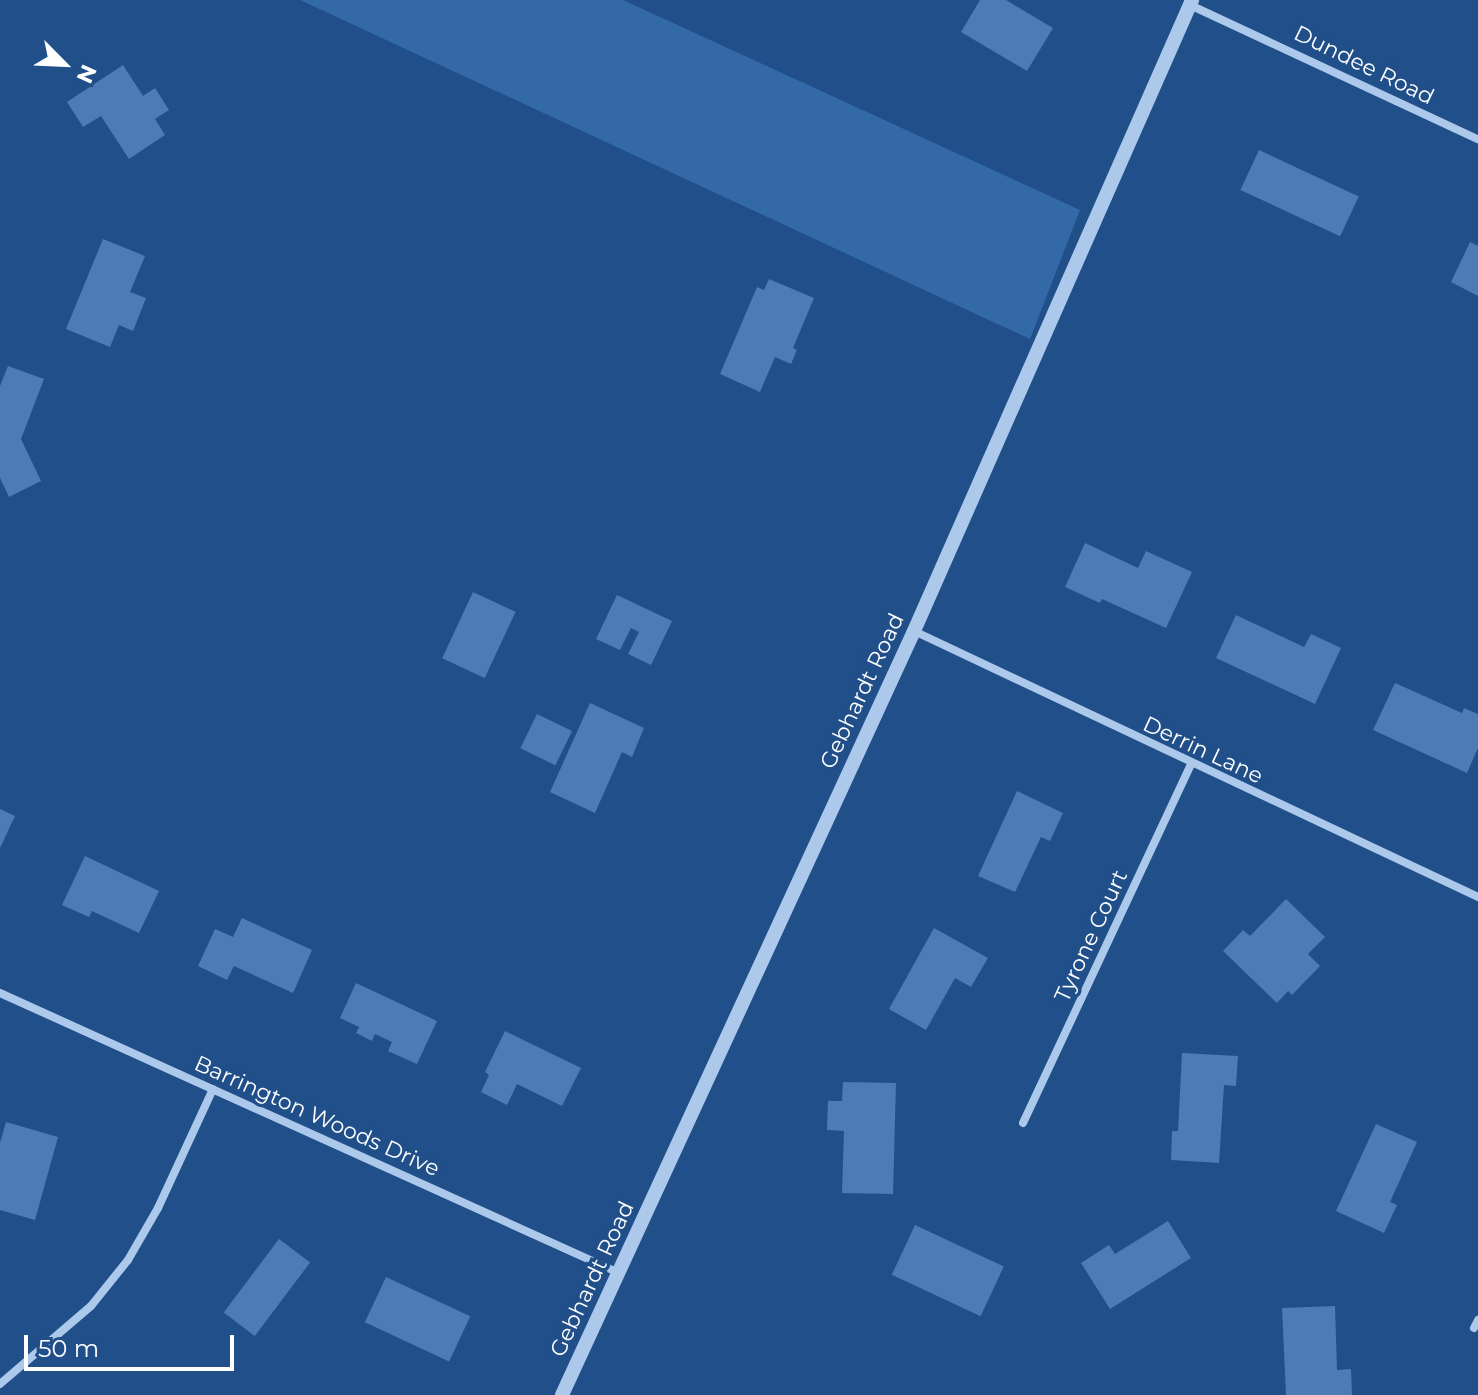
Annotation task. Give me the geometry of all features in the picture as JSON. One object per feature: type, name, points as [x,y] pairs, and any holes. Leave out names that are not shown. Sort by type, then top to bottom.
[{"type":"street","name":"Dundee Road","points":[[1191,2],[1478,139]]},
{"type":"street","name":"Gebhardt Road","points":[[562,1395],[914,631],[1191,2]]},
{"type":"street","name":"Derrin Lane","points":[[914,631],[1191,765],[1478,897]]},
{"type":"street","name":"Tyrone Court","points":[[1023,1123],[1191,765]]},
{"type":"street","name":"Barrington Woods Drive","points":[[0,993],[619,1273]]},
{"type":"street","points":[[0,1384],[91,1306],[128,1260],[158,1208],[213,1089]]},
{"type":"shaded area","points":[[300,0],[623,0],[1080,210],[1030,339]]},
{"type":"building","points":[[980,0],[1006,0],[1053,28],[1027,71],[961,32]]},
{"type":"building","points":[[123,65],[143,96],[155,88],[169,110],[155,119],[165,135],[129,159],[101,116],[83,127],[67,102]]},
{"type":"building","points":[[1259,150],[1359,196],[1340,236],[1240,190]]},
{"type":"building","points":[[103,239],[145,256],[130,292],[146,298],[133,331],[119,325],[110,347],[66,329]]},
{"type":"building","points":[[1470,242],[1478,246],[1478,296],[1451,282]]},
{"type":"building","points":[[769,279],[814,298],[793,348],[797,350],[791,364],[775,357],[760,392],[720,374],[757,287],[764,290]]},
{"type":"building","points":[[8,366],[44,379],[21,439],[41,481],[9,497],[0,478],[0,386]]},
{"type":"building","points":[[1085,543],[1138,568],[1146,551],[1192,572],[1166,628],[1102,599],[1100,603],[1065,587]]},
{"type":"building","points":[[473,592],[516,612],[485,678],[442,658]]},
{"type":"building","points":[[617,595],[672,621],[651,665],[628,654],[639,632],[631,628],[620,650],[596,639]]},
{"type":"building","points":[[1236,615],[1304,647],[1311,634],[1341,648],[1315,704],[1216,658]]},
{"type":"building","points":[[1395,683],[1462,713],[1464,708],[1478,714],[1478,748],[1467,773],[1373,730]]},
{"type":"building","points":[[590,703],[644,728],[632,757],[622,752],[595,813],[550,792]]},
{"type":"building","points":[[537,714],[572,731],[555,765],[520,748]]},
{"type":"building","points":[[1017,791],[1063,813],[1050,841],[1041,837],[1015,892],[978,876]]},
{"type":"building","points":[[0,809],[15,816],[0,848]]},
{"type":"building","points":[[85,856],[159,891],[139,933],[92,911],[89,917],[62,905]]},
{"type":"building","points":[[1286,899],[1325,937],[1308,954],[1320,966],[1292,995],[1288,991],[1277,1003],[1223,951],[1243,930],[1250,936]]},
{"type":"building","points":[[242,918],[312,950],[293,993],[234,966],[227,980],[198,966],[215,929],[233,937]]},
{"type":"building","points":[[934,928],[988,958],[971,987],[955,978],[926,1030],[889,1009]]},
{"type":"building","points":[[356,983],[437,1021],[417,1064],[388,1051],[392,1042],[375,1034],[372,1041],[356,1033],[359,1027],[340,1018]]},
{"type":"building","points":[[505,1031],[581,1068],[562,1106],[517,1084],[507,1105],[481,1092],[489,1075],[485,1072]]},
{"type":"building","points":[[1182,1053],[1238,1056],[1236,1086],[1224,1085],[1219,1163],[1171,1160],[1172,1131],[1178,1131]]},
{"type":"building","points":[[843,1082],[896,1083],[893,1194],[842,1193],[844,1131],[827,1130],[828,1101],[842,1101]]},
{"type":"building","points":[[6,1122],[58,1137],[35,1220],[0,1210],[0,1143]]},
{"type":"building","points":[[1376,1124],[1417,1142],[1390,1202],[1397,1205],[1384,1233],[1336,1211]]},
{"type":"building","points":[[1168,1221],[1191,1258],[1110,1309],[1081,1263],[1109,1245],[1115,1254]]},
{"type":"building","points":[[915,1225],[1004,1266],[981,1316],[892,1275]]},
{"type":"building","points":[[279,1239],[310,1262],[255,1336],[224,1312]]},
{"type":"building","points":[[386,1277],[470,1316],[449,1362],[365,1322]]},
{"type":"building","points":[[1335,1306],[1337,1370],[1351,1369],[1352,1395],[1286,1395],[1282,1308]]}]
